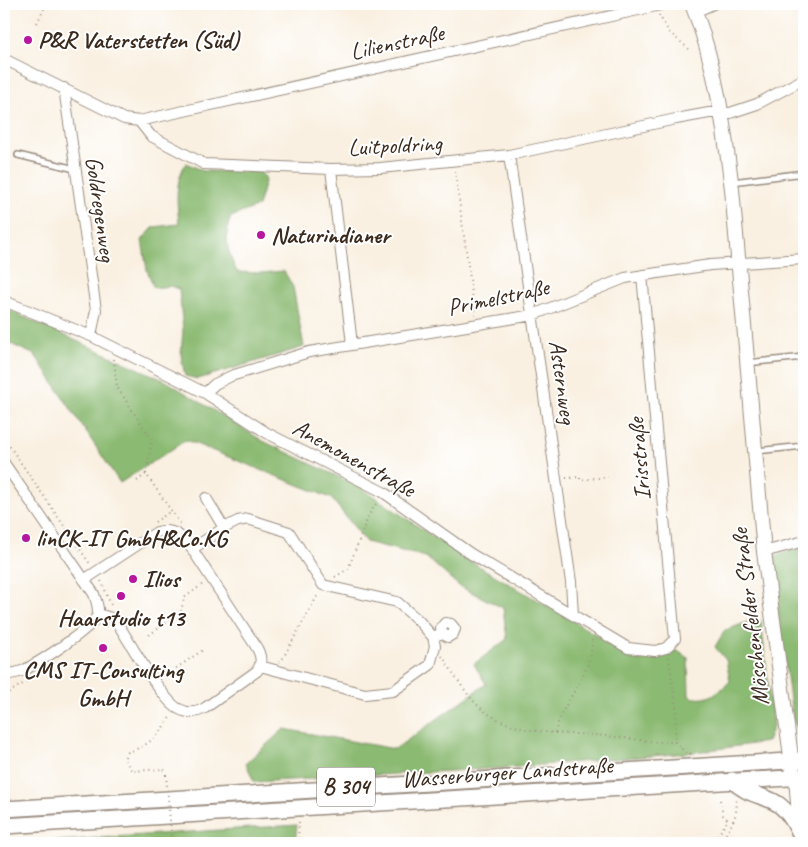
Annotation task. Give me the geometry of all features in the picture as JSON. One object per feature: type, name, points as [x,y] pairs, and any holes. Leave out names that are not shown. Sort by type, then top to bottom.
[{"type":"main road","name":"Wasserburger Landstraße","points":[[4,808],[798,760]]},
{"type":"main road","name":"Wasserburger Landstraße","points":[[4,826],[799,777]]},
{"type":"main road","points":[[732,780],[741,789],[766,796],[784,806],[791,814],[799,836]]},
{"type":"street","points":[[694,8],[713,4]]},
{"type":"street","name":"Lilienstraße","points":[[139,121],[659,5]]},
{"type":"street","name":"Möschenfelder Straße","points":[[694,8],[713,69],[731,182],[764,552],[798,760],[799,777]]},
{"type":"street","points":[[4,59],[124,119],[139,121]]},
{"type":"street","name":"Luitpoldring","points":[[139,121],[151,136],[204,164],[331,169],[380,168],[510,155],[668,121],[730,112],[757,104],[804,79]]},
{"type":"street","name":"Goldregenweg","points":[[64,88],[96,310],[91,336]]},
{"type":"street","name":"Asternweg","points":[[510,155],[571,582],[573,615]]},
{"type":"street","points":[[331,169],[352,344]]},
{"type":"street","name":"Primelstraße","points":[[205,393],[215,384],[231,376],[309,352],[533,316],[610,286],[616,281],[642,275],[710,265],[804,259]]},
{"type":"street","name":"Irisstraße","points":[[642,275],[675,639],[666,648]]},
{"type":"street","name":"Anemonenstraße","points":[[4,301],[113,346],[205,393],[267,433],[383,492],[471,554],[628,648],[643,651],[666,648]]},
{"type":"street","points":[[4,463],[96,599],[98,614],[93,623],[52,652],[22,671],[4,675]]},
{"type":"street","points":[[206,498],[224,528]]},
{"type":"street","points":[[192,549],[238,521],[248,520],[289,532],[323,585],[397,602],[437,639],[430,665],[393,691],[365,694],[260,666]]},
{"type":"street","points":[[84,580],[157,532],[165,530],[177,534],[192,549],[260,653],[260,666],[257,671],[205,708],[187,713],[176,708],[165,695],[118,624],[111,618],[98,614]]},
{"type":"street","points":[[764,552],[804,541]]},
{"type":"street","points":[[799,777],[799,836]]},
{"type":"lane","points":[[18,155],[75,169]]},
{"type":"lane","points":[[731,182],[804,173]]},
{"type":"lane","points":[[747,363],[804,356]]},
{"type":"lane","points":[[756,451],[804,446]]},
{"type":"path","points":[[37,22],[45,7],[52,4]]},
{"type":"path","points":[[659,5],[669,32],[690,50]]},
{"type":"path","points":[[455,170],[475,319]]},
{"type":"path","points":[[4,220],[5,212]]},
{"type":"path","points":[[113,346],[117,387],[152,440],[146,474],[137,481]]},
{"type":"path","points":[[4,438],[65,530]]},
{"type":"path","points":[[146,474],[185,532]]},
{"type":"path","points":[[561,479],[580,477],[580,480],[608,477]]},
{"type":"path","points":[[271,668],[283,658],[323,585],[348,569],[369,515],[383,492]]},
{"type":"path","points":[[149,635],[181,612],[184,598],[211,579]]},
{"type":"path","points":[[555,733],[559,716],[579,686],[589,665],[592,627]]},
{"type":"path","points":[[437,639],[475,702],[486,712],[508,724],[530,730],[608,736],[647,743],[675,742]]},
{"type":"path","points":[[666,648],[676,706],[675,742],[686,753],[703,754]]},
{"type":"path","points":[[172,671],[203,650]]},
{"type":"path","points":[[4,693],[8,693],[34,677]]},
{"type":"path","points":[[172,843],[164,768],[132,770],[124,758],[128,752],[145,746],[152,741],[174,712]]},
{"type":"path","points":[[721,843],[731,828],[738,810],[736,799]]},
{"type":"path","points":[[720,800],[723,815],[728,820],[718,835],[721,843]]},
{"type":"path","points":[[298,843],[299,822]]},
{"type":"green space","points":[[186,163],[203,171],[260,172],[266,178],[258,206],[231,217],[227,231],[229,252],[237,272],[284,271],[293,287],[304,347],[198,379],[185,376],[181,355],[183,330],[179,289],[170,286],[154,288],[147,270],[142,240],[154,227],[179,224],[178,185]]},
{"type":"green space","points":[[4,308],[166,381],[263,441],[360,487],[465,558],[641,661],[676,650],[688,658],[689,696],[701,698],[711,696],[730,681],[726,660],[715,647],[724,631],[750,621],[761,621],[773,726],[767,742],[688,753],[504,768],[254,782],[246,763],[284,729],[395,749],[486,684],[474,664],[507,639],[503,608],[459,586],[426,557],[366,542],[331,498],[186,440],[120,483],[35,355],[4,341]]},
{"type":"green space","points":[[804,547],[804,740],[793,721],[771,560],[777,555]]},
{"type":"green space","points":[[661,775],[598,784],[4,824],[4,815]]},
{"type":"green space","points":[[297,825],[295,843],[22,843]]},
{"type":"place","name":"P&R Vaterstetten (Süd)","points":[[28,40]]},
{"type":"place","name":"Naturindianer","points":[[261,235]]},
{"type":"place","name":"linCK-IT GmbH&Co.KG","points":[[26,538]]},
{"type":"place","name":"Ilios","points":[[133,579]]},
{"type":"place","name":"Haarstudio t13","points":[[121,596]]},
{"type":"place","name":"CMS IT-Consulting GmbH","points":[[103,648]]}]
